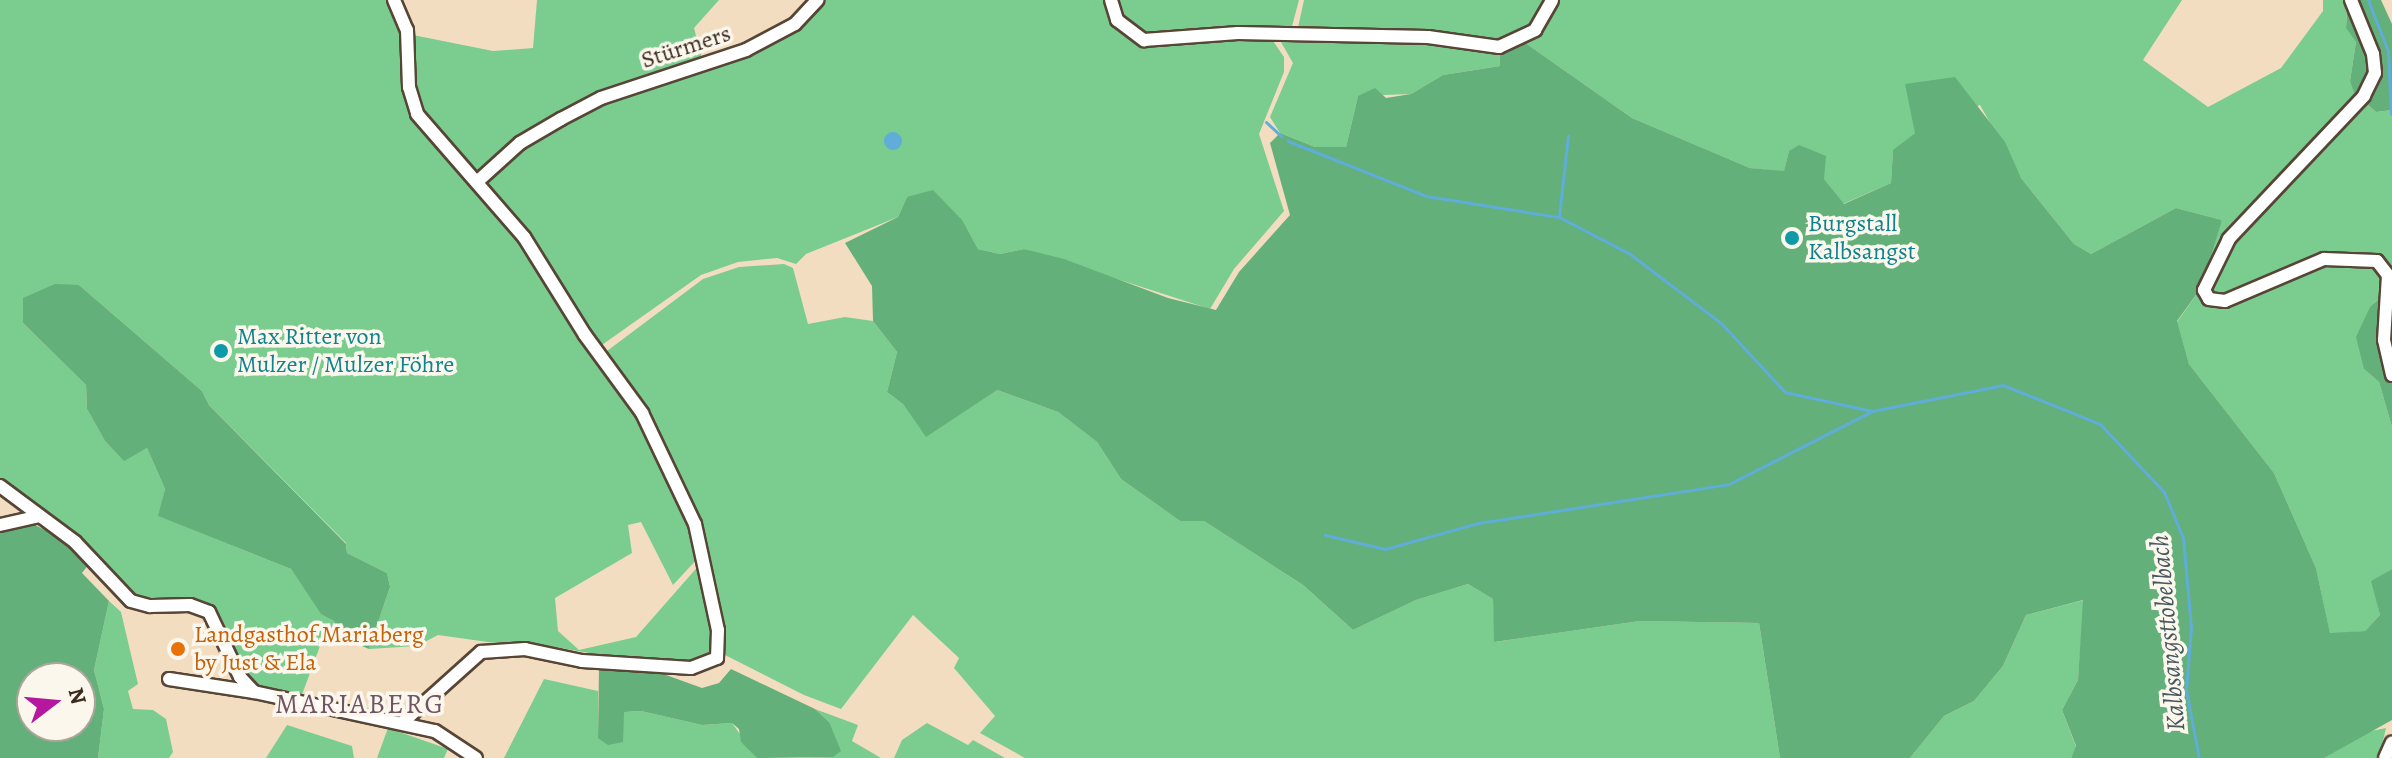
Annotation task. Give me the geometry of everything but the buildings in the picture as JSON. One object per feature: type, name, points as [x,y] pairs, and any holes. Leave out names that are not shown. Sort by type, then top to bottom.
[{"type":"street","points":[[394,0],[407,30],[412,102],[424,123],[524,237],[585,335],[642,413],[676,479],[709,573],[717,658],[691,668],[582,661],[501,647],[468,660],[403,722]]},
{"type":"street","name":"Stürmers","points":[[477,180],[520,143],[601,98],[746,50],[795,24],[817,0]]},
{"type":"street","points":[[1111,0],[1117,20],[1144,40],[1238,33],[1428,37],[1499,47],[1535,30],[1552,0]]},
{"type":"street","points":[[2351,0],[2373,54],[2375,73],[2364,96],[2229,239],[2204,290],[2209,299],[2225,301],[2324,259],[2377,261],[2388,275],[2384,340],[2392,375]]},
{"type":"street","points":[[0,486],[75,542],[131,601],[150,606],[190,605],[209,612],[240,677],[254,692]]},
{"type":"street","points":[[0,525],[40,516]]},
{"type":"street","points":[[169,679],[254,692],[403,722],[435,731],[476,758]]},
{"type":"street","points":[[2385,758],[2392,742]]},
{"type":"green space","points":[[0,0],[390,0],[404,31],[406,104],[520,240],[640,415],[692,525],[699,557],[673,585],[641,522],[628,525],[632,553],[555,598],[558,631],[579,650],[636,637],[701,563],[713,629],[711,655],[690,662],[629,660],[521,641],[495,643],[438,635],[417,646],[369,649],[390,587],[387,573],[347,553],[346,543],[209,405],[202,391],[79,285],[23,323],[86,385],[87,409],[105,441],[124,460],[147,448],[165,489],[159,516],[291,569],[321,613],[334,621],[339,636],[320,646],[300,700],[256,686],[244,675],[222,619],[211,607],[190,598],[135,597],[0,481]]},
{"type":"green space","points":[[537,0],[719,0],[694,28],[703,62],[601,96],[476,174],[422,112],[413,87],[413,35],[493,51],[533,48]]},
{"type":"green space","points":[[821,0],[1108,0],[1115,22],[1134,40],[1271,38],[1284,57],[1284,72],[1259,134],[1284,211],[1234,269],[1210,309],[1024,249],[1000,254],[978,249],[963,221],[907,197],[898,217],[806,254],[796,264],[777,258],[738,262],[701,275],[599,347],[527,235],[483,180],[510,156],[603,101],[747,53]]},
{"type":"green space","points":[[1116,0],[1299,0],[1291,30],[1214,28],[1164,35],[1144,34],[1122,17]]},
{"type":"green space","points":[[1304,0],[1549,0],[1532,28],[1499,44],[1297,32]]},
{"type":"green space","points":[[1556,0],[2182,0],[2143,60],[2208,107],[2281,68],[2323,11],[2323,0],[2348,0],[2346,27],[2356,42],[2350,81],[2360,98],[2250,207],[2214,255],[2206,259],[2222,220],[2176,208],[2091,254],[2074,244],[2021,178],[1980,105],[1915,133],[1893,151],[1891,183],[1843,204],[1824,179],[1789,151],[1784,172],[1750,168],[1632,118],[1524,42]]},
{"type":"green space","points":[[2348,0],[2381,0],[2392,24],[2392,110],[2376,112],[2354,92],[2350,81],[2356,42],[2346,28]]},
{"type":"green space","points":[[1278,37],[1427,39],[1499,49],[1500,66],[1443,75],[1411,94],[1358,96],[1346,147],[1315,147],[1280,133],[1270,117],[1293,63]]},
{"type":"green space","points":[[1524,42],[1632,118],[1750,168],[1784,171],[1789,151],[1799,145],[1826,156],[1824,179],[1844,204],[1891,183],[1893,150],[1915,133],[1905,84],[1955,77],[2005,142],[2021,178],[2074,244],[2091,254],[2176,208],[2222,220],[2201,288],[2177,321],[2189,364],[2274,473],[2316,568],[2330,633],[2365,631],[2380,615],[2371,581],[2392,569],[2392,720],[2324,758],[2071,758],[2076,746],[2062,710],[2078,680],[2083,600],[2026,615],[2003,666],[1974,701],[1944,716],[1910,758],[1780,758],[1759,623],[1640,621],[1494,642],[1493,599],[1468,584],[1416,600],[1353,630],[1303,585],[1204,521],[1180,521],[1121,479],[1097,442],[1058,412],[997,390],[926,437],[904,405],[887,392],[897,352],[873,321],[872,286],[845,243],[898,217],[907,197],[933,190],[963,221],[978,249],[1000,254],[1024,249],[1064,259],[1168,298],[1216,310],[1239,272],[1290,215],[1270,143],[1280,133],[1315,147],[1346,147],[1358,96],[1375,88],[1386,98],[1411,94],[1443,75],[1500,66],[1499,49]]},
{"type":"green space","points":[[2365,102],[2376,112],[2392,110],[2392,277],[2376,256],[2340,254],[2240,293],[2211,296],[2209,279],[2219,259]]},
{"type":"green space","points":[[2324,262],[2374,262],[2384,277],[2364,369],[2379,382],[2392,427],[2392,569],[2372,581],[2380,615],[2365,631],[2330,634],[2316,568],[2274,473],[2189,364],[2177,322],[2201,288],[2208,302]]},
{"type":"green space","points":[[784,264],[793,268],[808,324],[845,317],[873,321],[897,352],[887,392],[904,405],[997,390],[1058,412],[1097,442],[1121,479],[1180,521],[1204,521],[1303,585],[1353,630],[1416,600],[1468,584],[1493,599],[1495,642],[1640,621],[1759,623],[1780,758],[1025,758],[980,733],[995,716],[954,668],[959,658],[913,615],[841,709],[804,695],[725,655],[712,573],[698,524],[645,411],[607,351],[703,279],[739,267]]},
{"type":"green space","points":[[55,284],[79,285],[202,391],[209,405],[346,544],[347,553],[387,573],[390,587],[369,649],[339,636],[334,621],[321,614],[291,569],[158,516],[165,489],[147,448],[124,461],[105,441],[87,409],[86,385],[23,323],[23,298]]},
{"type":"green space","points":[[2392,289],[2392,427],[2379,382],[2364,369],[2356,337],[2370,307]]},
{"type":"green space","points":[[31,523],[73,544],[89,564],[82,573],[109,601],[96,662],[16,662],[16,742],[96,742],[96,678],[104,709],[98,758],[0,758],[0,533]]},
{"type":"green space","points":[[2084,600],[2078,680],[2062,710],[2076,747],[2071,758],[1910,758],[1944,716],[1974,701],[2003,666],[2026,615]]},
{"type":"green space","points":[[109,601],[121,612],[138,684],[128,691],[133,709],[153,710],[166,719],[173,752],[169,758],[98,758],[104,709],[96,678],[96,662]]},
{"type":"green space","points":[[599,666],[644,667],[702,688],[719,683],[731,669],[815,709],[829,722],[841,751],[833,757],[757,758],[741,742],[739,729],[732,723],[702,725],[641,711],[624,712],[623,742],[608,745],[598,738]]},
{"type":"green space","points":[[544,679],[598,691],[598,738],[624,712],[641,711],[702,725],[732,723],[757,758],[504,758]]},
{"type":"green space","points":[[815,709],[858,725],[852,741],[881,758],[801,758],[833,757],[829,722]]},
{"type":"green space","points":[[927,723],[968,745],[973,740],[1005,758],[894,758],[902,740]]},
{"type":"green space","points":[[287,725],[352,746],[354,758],[266,758]]},
{"type":"green space","points":[[388,728],[448,749],[444,758],[377,758]]},
{"type":"green space","points":[[2386,728],[2379,758],[2324,758],[2366,732]]},
{"type":"water","points":[[893,132],[902,141],[893,150],[884,141]]},
{"type":"waterway","points":[[2368,0],[2388,51],[2391,114]]},
{"type":"waterway","name":"Kalbsangsttobelbach","points":[[1266,122],[1281,136]]},
{"type":"waterway","points":[[1559,216],[1568,136]]},
{"type":"waterway","name":"Kalbsangsttobelbach","points":[[1288,141],[1426,196],[1559,217],[1630,254],[1721,323],[1785,392],[1872,411],[2003,385],[2100,424],[2164,492],[2183,538],[2191,627],[2186,690],[2199,758]]},
{"type":"waterway","points":[[1325,535],[1385,549],[1478,523],[1729,484],[1872,411]]},
{"type":"place","name":"Burgstall Kalbsangst","points":[[1792,238]]},
{"type":"place","name":"Max Ritter von Mulzer / Mulzer Föhre","points":[[221,351]]},
{"type":"place","name":"Landgasthof Mariaberg by Just & Ela","points":[[178,649]]},
{"type":"district","name":"MARIABERG","points":[[360,704]]}]
